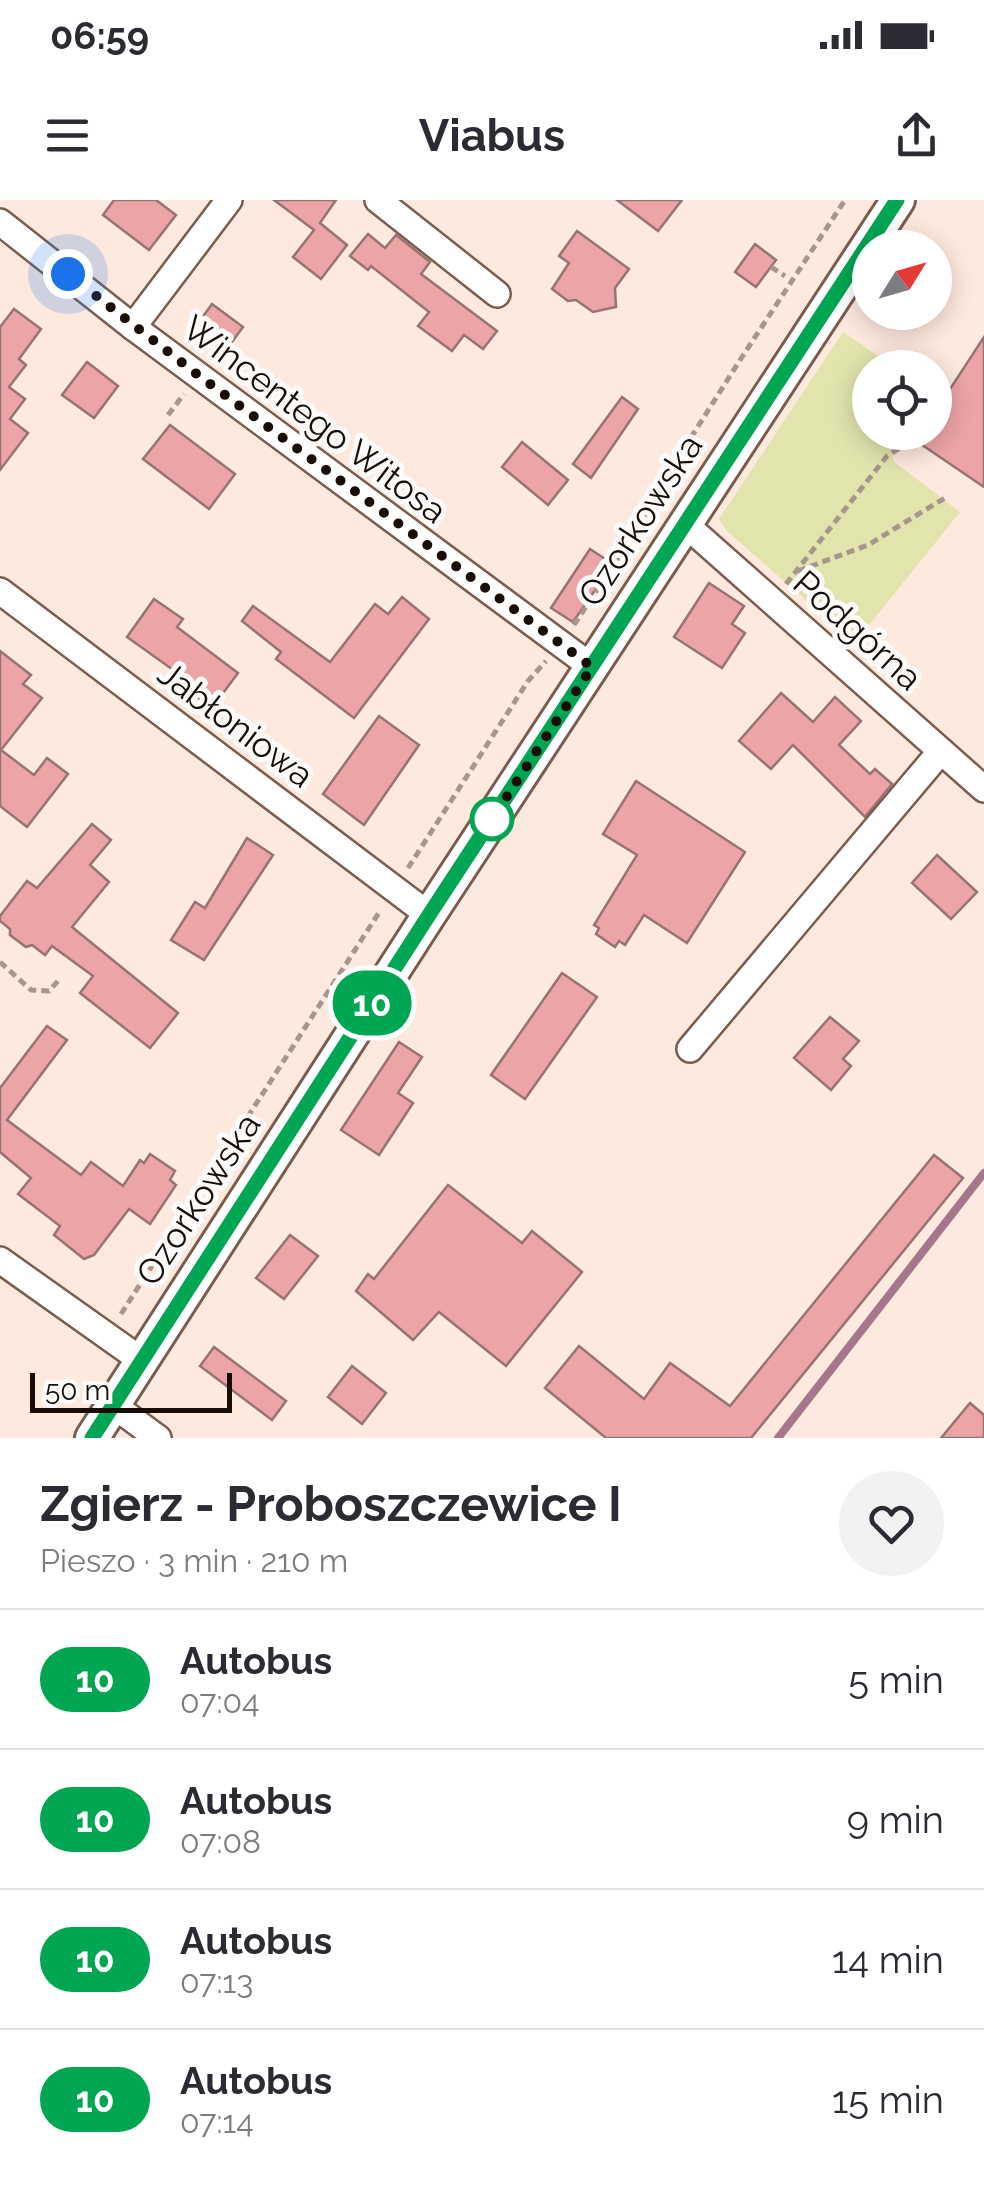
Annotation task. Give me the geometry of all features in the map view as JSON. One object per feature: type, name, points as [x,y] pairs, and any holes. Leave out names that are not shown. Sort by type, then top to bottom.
[{"type":"main road","name":"Ozorkowska","points":[[92,1438],[898,200]]},
{"type":"street","points":[[133,327],[230,200]]},
{"type":"street","points":[[378,200],[498,294]]},
{"type":"street","name":"Wincentego Witosa","points":[[0,222],[133,327],[592,667]]},
{"type":"street","name":"Podgórna","points":[[685,524],[984,789]]},
{"type":"street","name":"Jabłoniowa","points":[[0,591],[429,915]]},
{"type":"street","points":[[690,1049],[941,752]]},
{"type":"street","points":[[0,1260],[141,1360]]},
{"type":"street","points":[[113,1405],[158,1438]]},
{"type":"path","points":[[404,873],[528,681],[561,644],[637,529],[664,480],[845,200]]},
{"type":"path","points":[[771,266],[785,276]]},
{"type":"path","points":[[772,600],[886,456],[896,450]]},
{"type":"path","points":[[795,572],[868,545],[948,496]]},
{"type":"path","points":[[106,1337],[384,904]]},
{"type":"path","points":[[0,962],[31,990],[49,991],[58,981]]},
{"type":"green space","points":[[843,332],[870,350],[852,350],[852,450],[892,450],[893,461],[960,512],[861,635],[843,633],[727,531],[719,519]]},
{"type":"building","points":[[114,200],[156,200],[176,215],[149,250],[103,215]]},
{"type":"building","points":[[274,200],[336,200],[320,223],[347,245],[321,279],[293,257],[314,230]]},
{"type":"building","points":[[617,200],[682,200],[658,231]]},
{"type":"building","points":[[577,231],[629,269],[615,288],[616,307],[593,312],[552,289],[569,263],[559,256]]},
{"type":"building","points":[[368,234],[385,248],[396,235],[430,262],[421,274],[497,331],[483,349],[464,335],[452,351],[418,326],[429,312],[371,266],[368,270],[350,256]]},
{"type":"building","points":[[755,244],[776,260],[756,287],[735,272]]},
{"type":"building","points":[[212,304],[243,327],[226,350],[196,326]]},
{"type":"building","points":[[14,309],[41,329],[19,359],[26,365],[9,387],[25,399],[10,419],[28,433],[0,470],[0,327]]},
{"type":"building","points":[[984,337],[984,487],[930,450],[952,450],[952,386]]},
{"type":"building","points":[[87,362],[118,386],[94,418],[62,395]]},
{"type":"building","points":[[622,397],[638,409],[591,478],[573,464]]},
{"type":"building","points":[[170,425],[235,474],[209,509],[143,459]]},
{"type":"building","points":[[522,442],[568,480],[548,505],[502,467]]},
{"type":"building","points":[[590,549],[613,564],[573,622],[551,608]]},
{"type":"building","points":[[709,583],[744,606],[732,624],[745,633],[722,668],[674,637]]},
{"type":"building","points":[[402,597],[429,619],[354,718],[276,659],[281,652],[242,621],[253,606],[330,662],[375,604],[388,614]]},
{"type":"building","points":[[154,599],[183,619],[177,627],[238,673],[212,708],[179,683],[183,677],[127,637]]},
{"type":"building","points":[[0,651],[31,675],[23,684],[42,698],[1,750],[34,775],[47,758],[68,774],[27,827],[0,806]]},
{"type":"building","points":[[781,693],[813,722],[835,697],[861,721],[839,745],[870,774],[875,769],[892,784],[865,817],[793,745],[771,769],[739,741]]},
{"type":"building","points":[[379,716],[419,745],[364,825],[323,794]]},
{"type":"building","points":[[636,781],[745,852],[687,943],[644,915],[625,945],[619,941],[615,947],[596,934],[599,928],[594,925],[637,855],[603,834]]},
{"type":"building","points":[[92,824],[111,840],[90,865],[109,882],[72,927],[178,1013],[150,1048],[80,993],[93,976],[52,946],[45,955],[32,945],[26,947],[0,921],[27,881],[37,888]]},
{"type":"building","points":[[247,838],[273,855],[204,960],[171,940],[195,902],[205,908]]},
{"type":"building","points":[[937,855],[977,892],[951,919],[912,883]]},
{"type":"building","points":[[562,973],[597,997],[525,1099],[491,1075]]},
{"type":"building","points":[[830,1017],[859,1041],[843,1059],[851,1066],[831,1090],[794,1058]]},
{"type":"building","points":[[47,1026],[67,1040],[7,1120],[81,1175],[91,1162],[123,1186],[140,1160],[144,1163],[150,1154],[175,1171],[170,1180],[176,1185],[150,1224],[129,1209],[94,1255],[84,1259],[54,1235],[60,1226],[18,1194],[31,1178],[0,1152],[0,1088]]},
{"type":"building","points":[[399,1042],[422,1057],[398,1093],[413,1103],[379,1155],[341,1130]]},
{"type":"building","points":[[934,1155],[963,1178],[751,1438],[606,1438],[545,1388],[579,1346],[644,1399],[670,1363],[730,1406]]},
{"type":"building","points":[[448,1185],[522,1243],[532,1231],[582,1272],[506,1366],[439,1312],[413,1340],[356,1291],[368,1274],[374,1279]]},
{"type":"building","points":[[290,1235],[318,1256],[284,1299],[256,1278]]},
{"type":"building","points":[[214,1347],[286,1401],[272,1420],[200,1366]]},
{"type":"building","points":[[352,1366],[386,1393],[362,1424],[328,1397]]},
{"type":"building","points":[[970,1403],[984,1415],[984,1438],[941,1438]]},
{"type":"waterway","points":[[778,1438],[984,1173]]},
{"type":"bus line","name":"10","points":[[92,1438],[897,200]]},
{"type":"route","points":[[68,274],[113,312],[592,667],[492,819]]}]
